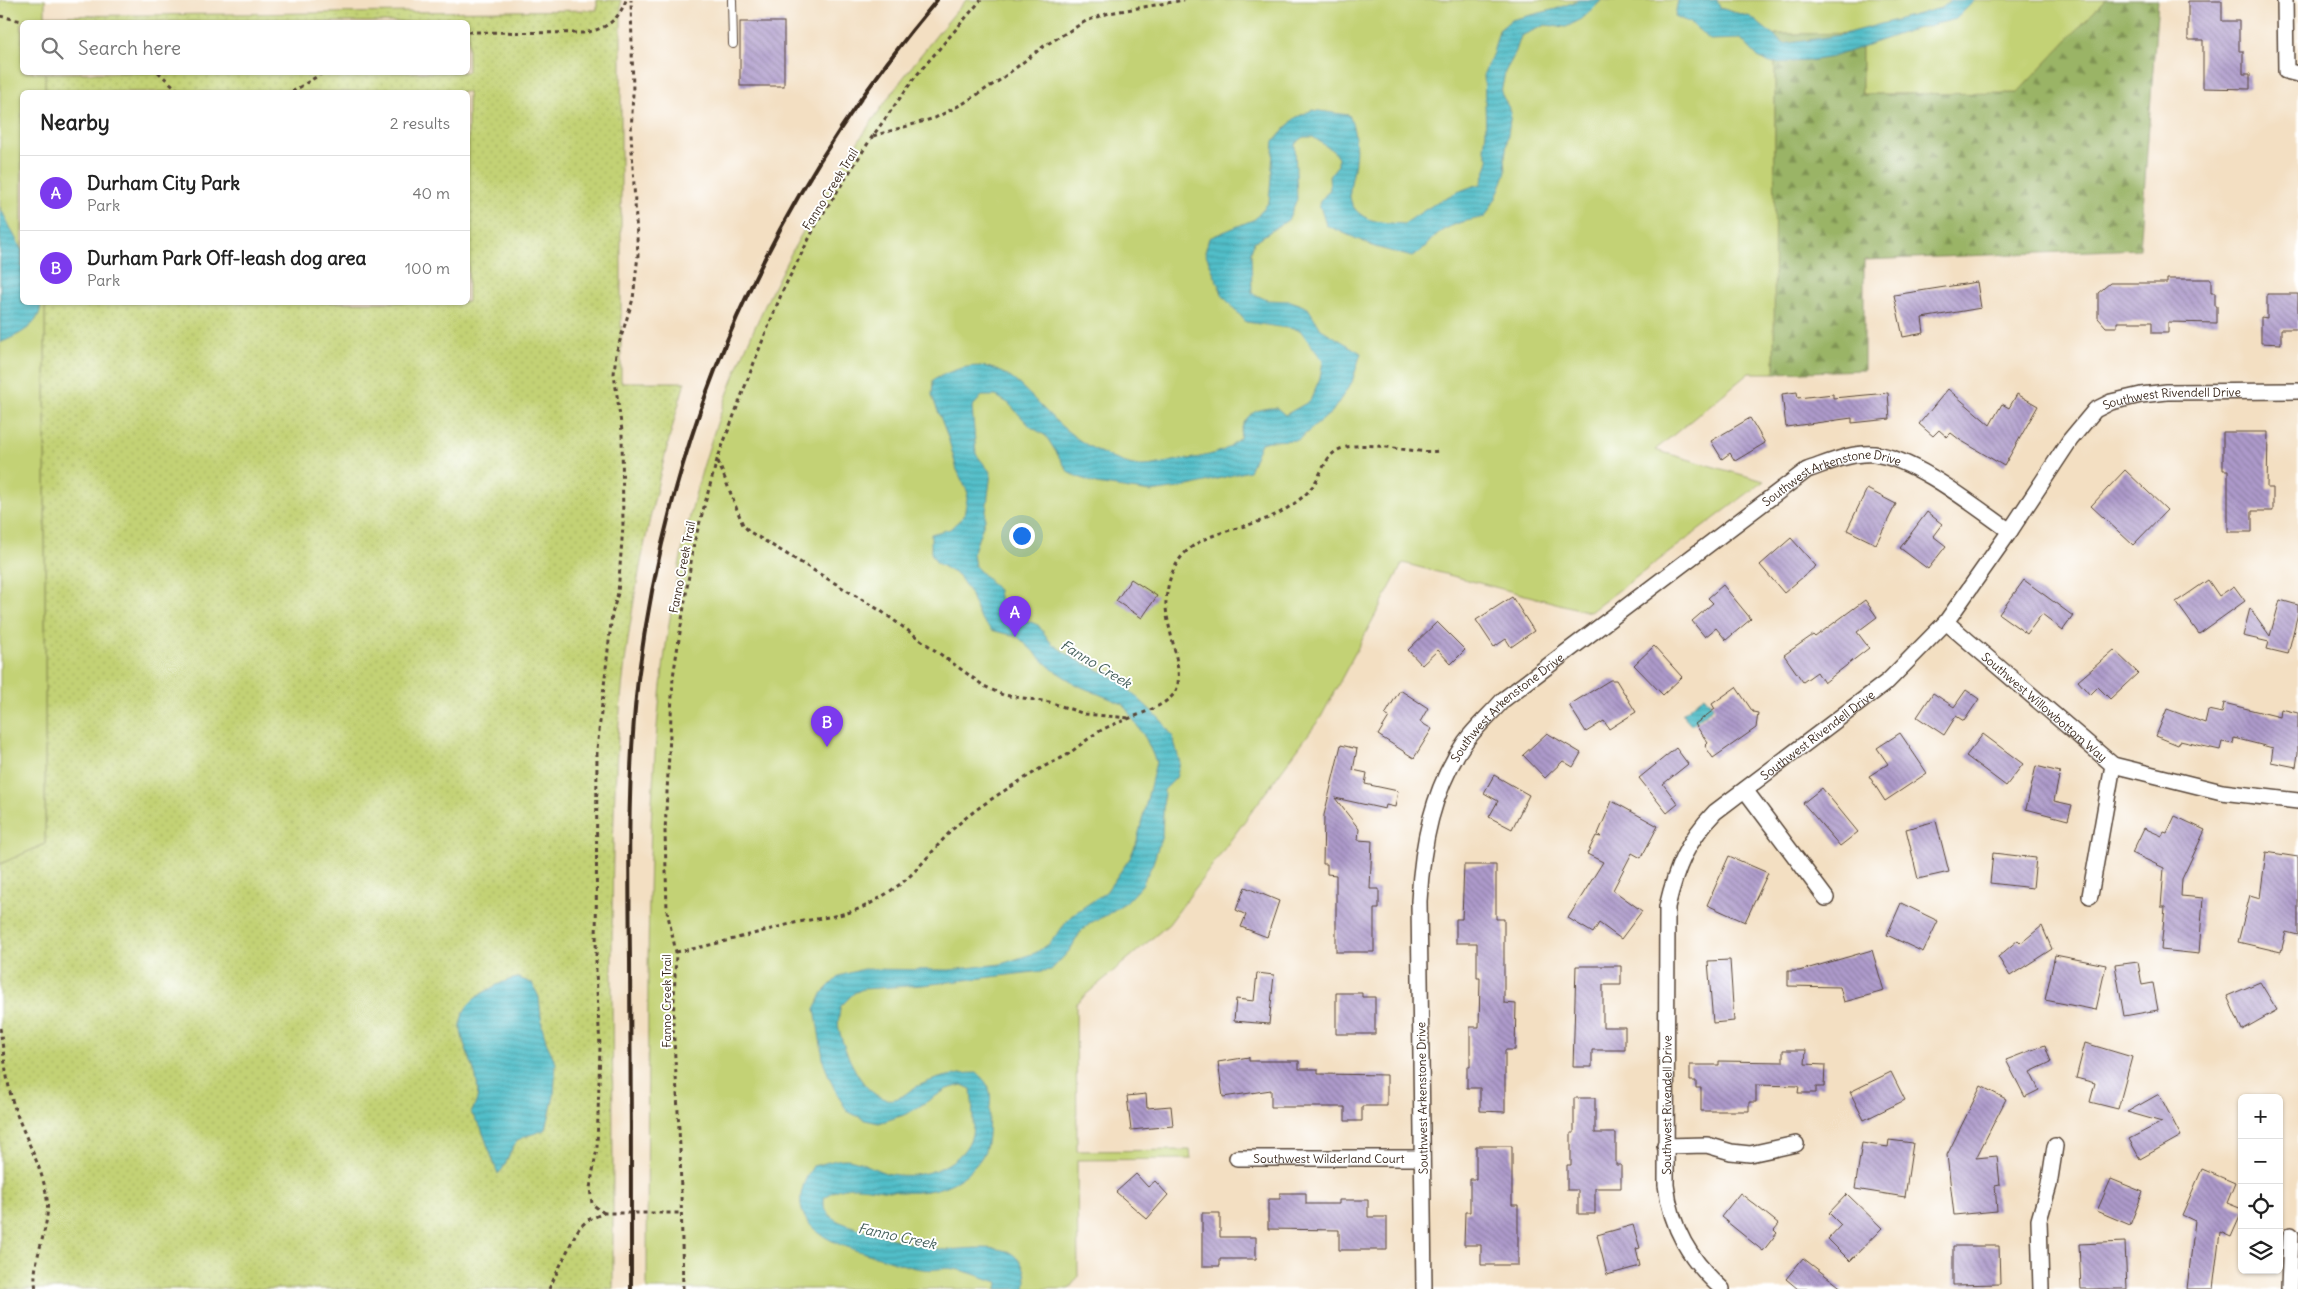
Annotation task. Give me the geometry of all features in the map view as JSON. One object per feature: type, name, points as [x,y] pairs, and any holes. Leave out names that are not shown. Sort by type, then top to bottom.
[{"type":"street","points":[[2285,0],[2292,72]]},
{"type":"street","name":"Southwest Rivendell Drive","points":[[1722,1289],[1698,1263],[1682,1241],[1669,1208],[1666,1186],[1666,906],[1679,866],[1698,830],[1716,812],[1888,681],[1946,622],[2010,531],[2070,440],[2095,410],[2111,402],[2141,395],[2167,392],[2298,391]]},
{"type":"street","name":"Southwest Arkenstone Drive","points":[[1424,1289],[1419,902],[1421,862],[1428,824],[1441,788],[1465,743],[1503,700],[1808,470],[1840,458],[1874,454],[1912,465],[2010,531]]},
{"type":"street","name":"Southwest Willowbottom Way","points":[[1946,622],[2113,766],[2222,792],[2298,801]]},
{"type":"street","points":[[2090,896],[2113,766]]},
{"type":"street","points":[[1745,790],[1826,898]]},
{"type":"street","points":[[1666,1146],[1707,1145],[1731,1152],[1750,1154],[1796,1144]]},
{"type":"street","points":[[2041,1289],[2039,1220],[2049,1184],[2055,1146]]},
{"type":"street","name":"Southwest Wilderland Court","points":[[1236,1158],[1422,1158]]},
{"type":"street","points":[[2289,1289],[2291,1236]]},
{"type":"lane","points":[[732,0],[733,44]]},
{"type":"path","points":[[470,32],[584,33],[594,31],[607,26],[615,20],[622,12],[626,0]]},
{"type":"path","points":[[604,1214],[592,1204],[590,1188],[597,1148],[600,1047],[596,972],[596,757],[612,614],[618,593],[623,526],[622,430],[614,374],[616,352],[633,299],[638,255],[631,133],[633,93],[631,0]]},
{"type":"path","name":"Fanno Creek Trail","points":[[682,1289],[674,1023],[676,952],[667,911],[665,831],[672,677],[694,543],[717,460],[783,290],[817,223],[872,137],[915,77],[981,0]]},
{"type":"path","points":[[872,137],[935,118],[964,103],[1000,80],[1044,46],[1086,21],[1109,13],[1184,0]]},
{"type":"path","points":[[0,16],[20,21]]},
{"type":"path","points":[[161,75],[178,90]]},
{"type":"path","points":[[295,90],[319,75]]},
{"type":"path","points":[[676,952],[707,946],[817,917],[850,912],[872,902],[903,881],[970,814],[1032,774],[1066,755],[1101,731],[1170,698],[1176,693],[1178,669],[1166,611],[1168,585],[1185,552],[1196,543],[1207,537],[1268,518],[1286,509],[1301,499],[1314,485],[1320,470],[1332,454],[1347,447],[1380,447],[1420,452],[1439,451]]},
{"type":"path","points":[[717,460],[743,525],[750,532],[881,611],[984,686],[1003,695],[1049,702],[1085,714],[1130,718]]},
{"type":"path","points":[[0,1028],[13,1104],[45,1187],[48,1202],[45,1236],[36,1269],[36,1289]]},
{"type":"path","points":[[549,1289],[580,1226],[596,1215],[681,1212]]},
{"type":"green space","points":[[0,0],[45,0],[45,20],[20,20],[20,75],[45,75],[45,90],[20,90],[20,305],[45,305],[45,844],[0,864]]},
{"type":"green space","points":[[597,0],[621,0],[621,382],[685,382],[664,457],[639,572],[622,688],[614,803],[612,995],[613,1289],[0,1289],[0,864],[45,844],[45,305],[470,305],[470,90],[45,90],[45,75],[470,75],[470,20],[45,20],[45,16],[597,10]]},
{"type":"green space","points":[[966,0],[2105,0],[2017,93],[1862,94],[1862,33],[1775,34],[1774,373],[1749,373],[1655,450],[1764,481],[1590,612],[1403,563],[1321,717],[1169,924],[1076,1003],[1077,1151],[1190,1150],[1191,1159],[1077,1160],[1078,1277],[1069,1289],[647,1289],[649,922],[652,805],[661,688],[668,631],[690,516],[710,445],[735,376],[764,308],[797,242],[875,116],[919,57]]},
{"type":"green space","points":[[2105,0],[2158,0],[2140,249],[1864,260],[1864,370],[1774,373],[1775,34],[1862,33],[1862,94],[2017,93]]},
{"type":"water","points":[[1579,0],[1602,0],[1582,19],[1566,27],[1545,25],[1521,36],[1515,54],[1505,72],[1501,93],[1511,112],[1505,157],[1506,172],[1496,198],[1485,217],[1444,229],[1412,257],[1375,247],[1326,225],[1319,203],[1330,189],[1329,176],[1338,165],[1338,157],[1333,151],[1313,137],[1304,137],[1295,144],[1297,199],[1288,220],[1254,242],[1251,251],[1252,293],[1267,300],[1291,301],[1308,308],[1321,329],[1361,353],[1352,382],[1332,412],[1298,440],[1261,443],[1249,471],[1185,487],[1151,492],[1096,484],[1069,473],[1046,436],[1031,427],[1008,403],[996,396],[982,396],[972,407],[976,454],[991,473],[985,519],[973,554],[975,566],[998,590],[1001,610],[1038,625],[1052,644],[1075,659],[1118,679],[1162,721],[1173,737],[1180,763],[1176,778],[1164,790],[1162,836],[1153,863],[1142,885],[1126,902],[1092,922],[1081,931],[1070,950],[1051,970],[923,985],[863,989],[854,993],[840,1007],[838,1027],[846,1051],[859,1076],[876,1095],[887,1099],[898,1098],[921,1084],[936,1079],[952,1075],[977,1073],[989,1088],[990,1103],[985,1151],[975,1166],[965,1175],[954,1182],[930,1191],[904,1192],[864,1187],[840,1189],[824,1198],[824,1206],[828,1213],[840,1222],[853,1227],[924,1246],[947,1250],[997,1249],[1011,1253],[1019,1260],[1024,1269],[1026,1278],[1025,1289],[997,1289],[998,1282],[965,1271],[913,1267],[865,1253],[830,1240],[816,1230],[806,1219],[801,1204],[803,1187],[813,1166],[848,1159],[886,1173],[898,1175],[923,1174],[947,1165],[965,1149],[971,1138],[973,1114],[971,1089],[962,1085],[947,1089],[907,1114],[879,1123],[865,1120],[847,1111],[833,1086],[824,1064],[815,1009],[823,992],[839,976],[863,969],[949,970],[1001,964],[1035,953],[1049,944],[1072,915],[1106,892],[1130,858],[1137,841],[1156,762],[1146,739],[1123,704],[1079,686],[1052,669],[1018,637],[991,630],[979,616],[970,593],[959,576],[937,563],[931,553],[931,534],[950,529],[964,516],[968,493],[957,470],[948,437],[932,396],[933,380],[958,369],[978,366],[995,369],[1025,389],[1053,418],[1085,444],[1125,463],[1142,466],[1197,458],[1224,450],[1240,438],[1244,424],[1251,414],[1256,411],[1277,408],[1285,415],[1310,401],[1320,378],[1323,361],[1300,330],[1246,322],[1223,296],[1205,252],[1209,238],[1255,219],[1269,202],[1274,141],[1295,118],[1312,110],[1349,115],[1356,143],[1350,190],[1352,204],[1363,216],[1372,220],[1404,224],[1450,195],[1481,184],[1489,161],[1484,148],[1486,132],[1484,73],[1493,53],[1499,30],[1511,20],[1556,9]]},
{"type":"water","points":[[1678,0],[1717,0],[1720,8],[1751,17],[1784,44],[1840,35],[1941,8],[1950,0],[1975,0],[1956,19],[1908,31],[1833,57],[1809,61],[1770,63],[1758,57],[1741,39],[1710,40],[1692,24],[1675,16]]},
{"type":"water","points":[[0,207],[20,247],[20,305],[41,305],[40,311],[33,324],[21,333],[0,343]]},
{"type":"water","points":[[1704,696],[1713,707],[1692,725],[1682,714]]},
{"type":"water","points":[[518,978],[532,983],[539,997],[542,1026],[547,1044],[556,1063],[554,1096],[546,1129],[520,1139],[513,1147],[502,1170],[498,1174],[481,1128],[471,1113],[477,1099],[477,1084],[464,1043],[461,1029],[462,1017],[469,1005],[483,993],[509,980]]},
{"type":"building","points":[[2188,1],[2222,1],[2222,21],[2239,21],[2239,51],[2243,51],[2243,74],[2250,74],[2250,89],[2203,88],[2203,40],[2188,40]]},
{"type":"building","points":[[740,22],[784,22],[784,86],[740,86]]},
{"type":"building","points":[[2167,279],[2211,279],[2211,293],[2215,293],[2215,306],[2217,306],[2217,323],[2168,322],[2168,333],[2152,333],[2152,322],[2117,322],[2117,327],[2106,327],[2098,318],[2098,293],[2110,283],[2167,283]]},
{"type":"building","points":[[1977,282],[1981,308],[1922,318],[1924,333],[1903,337],[1894,295]]},
{"type":"building","points":[[2267,294],[2298,294],[2298,329],[2281,329],[2281,344],[2261,343],[2261,317],[2267,318]]},
{"type":"building","points":[[1948,389],[1990,425],[2002,404],[2009,408],[2017,394],[2038,406],[2004,466],[1951,433],[1947,437],[1939,430],[1933,436],[1919,424]]},
{"type":"building","points":[[1797,392],[1798,398],[1833,394],[1833,398],[1888,393],[1890,419],[1852,423],[1852,418],[1786,427],[1782,394]]},
{"type":"building","points":[[1750,418],[1765,443],[1735,461],[1730,453],[1722,459],[1711,441]]},
{"type":"building","points":[[2223,432],[2268,432],[2267,488],[2273,488],[2273,511],[2252,511],[2252,532],[2228,532],[2228,470],[2223,470]]},
{"type":"building","points":[[2125,470],[2167,510],[2133,545],[2091,506]]},
{"type":"building","points":[[1867,489],[1896,504],[1876,544],[1847,530]]},
{"type":"building","points":[[1927,512],[1942,524],[1933,536],[1946,546],[1928,569],[1900,548]]},
{"type":"building","points":[[1791,538],[1816,566],[1784,593],[1760,565]]},
{"type":"building","points":[[1131,579],[1157,596],[1142,618],[1116,601]]},
{"type":"building","points":[[2024,580],[2073,616],[2063,630],[2042,614],[2027,634],[1999,614]]},
{"type":"building","points":[[2208,580],[2219,596],[2234,586],[2245,601],[2199,634],[2176,602]]},
{"type":"building","points":[[1723,585],[1751,619],[1726,640],[1716,628],[1705,637],[1692,621],[1713,603],[1708,598]]},
{"type":"building","points":[[1512,597],[1534,631],[1511,647],[1506,639],[1494,647],[1476,620]]},
{"type":"building","points":[[1865,600],[1877,617],[1857,632],[1869,648],[1824,683],[1817,672],[1803,682],[1784,655],[1813,635],[1815,637]]},
{"type":"building","points":[[2280,600],[2298,605],[2298,613],[2288,654],[2267,649],[2269,642],[2243,636],[2250,608],[2270,636]]},
{"type":"building","points":[[1437,622],[1465,650],[1451,664],[1438,650],[1422,665],[1408,650]]},
{"type":"building","points":[[1654,646],[1682,677],[1663,695],[1634,665]]},
{"type":"building","points":[[2114,650],[2138,673],[2110,699],[2098,687],[2090,695],[2078,681]]},
{"type":"building","points":[[1610,680],[1616,680],[1636,712],[1609,729],[1604,721],[1586,732],[1569,705]]},
{"type":"building","points":[[1736,687],[1753,712],[1758,713],[1756,728],[1713,758],[1705,746],[1708,743],[1695,724],[1715,709],[1712,704]]},
{"type":"building","points":[[1400,690],[1428,708],[1420,722],[1432,729],[1414,758],[1378,735],[1389,717],[1385,715]]},
{"type":"building","points":[[1966,690],[1979,699],[1964,721],[1956,716],[1944,735],[1917,717],[1933,693],[1954,707]]},
{"type":"building","points":[[2224,703],[2280,717],[2281,709],[2298,713],[2298,754],[2296,767],[2271,762],[2273,748],[2234,738],[2233,744],[2222,742],[2220,750],[2180,741],[2178,745],[2156,736],[2167,709],[2205,723],[2208,710],[2222,713]]},
{"type":"building","points":[[1547,733],[1581,753],[1573,767],[1563,761],[1545,778],[1523,755]]},
{"type":"building","points":[[1900,733],[1927,773],[1885,801],[1869,776],[1888,764],[1877,748]]},
{"type":"building","points":[[1983,734],[2023,764],[2006,786],[1966,756]]},
{"type":"building","points":[[1341,745],[1357,749],[1353,770],[1367,773],[1365,784],[1398,791],[1395,807],[1386,805],[1385,809],[1335,798],[1359,829],[1358,840],[1372,841],[1370,889],[1379,889],[1379,909],[1374,909],[1374,952],[1336,952],[1336,875],[1327,874],[1327,864],[1323,864],[1324,815]]},
{"type":"building","points":[[1676,748],[1688,764],[1663,784],[1678,804],[1667,813],[1639,778]]},
{"type":"building","points":[[2036,766],[2060,772],[2054,801],[2072,805],[2068,820],[2026,809]]},
{"type":"building","points":[[1494,775],[1529,795],[1512,829],[1489,817],[1498,801],[1484,793]]},
{"type":"building","points":[[1822,788],[1858,832],[1840,846],[1803,803]]},
{"type":"building","points":[[1612,801],[1658,826],[1641,858],[1632,853],[1613,890],[1642,911],[1621,939],[1599,923],[1593,933],[1568,918],[1603,862],[1587,854],[1596,836],[1601,837],[1598,834]]},
{"type":"building","points":[[2175,816],[2205,830],[2182,879],[2181,896],[2203,898],[2199,954],[2161,950],[2165,907],[2161,907],[2164,868],[2132,853],[2144,828],[2162,836],[2164,832],[2167,833]]},
{"type":"building","points":[[1936,821],[1949,872],[1918,879],[1906,829]]},
{"type":"building","points":[[2266,852],[2298,857],[2298,935],[2286,932],[2281,952],[2238,942],[2250,895],[2260,898]]},
{"type":"building","points":[[1993,853],[2036,858],[2033,888],[1990,883]]},
{"type":"building","points":[[1729,856],[1768,873],[1745,922],[1707,905]]},
{"type":"building","points":[[1464,865],[1496,865],[1496,919],[1504,919],[1504,1003],[1516,1004],[1515,1050],[1505,1050],[1505,1112],[1480,1111],[1480,1088],[1467,1088],[1467,1067],[1470,1067],[1470,1027],[1479,1027],[1480,978],[1477,978],[1477,943],[1456,943],[1456,919],[1462,919]]},
{"type":"building","points":[[1245,887],[1279,901],[1267,937],[1241,927],[1246,915],[1236,910]]},
{"type":"building","points":[[1901,903],[1938,921],[1923,952],[1887,935]]},
{"type":"building","points":[[2042,926],[2052,949],[2010,976],[1998,957],[2018,940],[2021,943]]},
{"type":"building","points":[[1872,950],[1884,991],[1844,1002],[1840,987],[1788,986],[1788,971],[1799,971]]},
{"type":"building","points":[[2055,955],[2106,965],[2096,1010],[2045,1000]]},
{"type":"building","points":[[1730,960],[1734,1021],[1713,1023],[1708,961]]},
{"type":"building","points":[[2138,962],[2142,985],[2153,983],[2158,1010],[2124,1016],[2115,965]]},
{"type":"building","points":[[1576,966],[1621,966],[1621,985],[1603,985],[1603,1027],[1625,1027],[1625,1050],[1592,1050],[1592,1067],[1573,1067]]},
{"type":"building","points":[[1257,973],[1274,975],[1269,1024],[1234,1021],[1236,999],[1254,1001]]},
{"type":"building","points":[[2260,982],[2277,1010],[2242,1030],[2227,996]]},
{"type":"building","points":[[1336,993],[1362,993],[1362,997],[1375,997],[1375,1034],[1336,1034]]},
{"type":"building","points":[[2085,1043],[2132,1057],[2118,1109],[2090,1102],[2095,1083],[2076,1078]]},
{"type":"building","points":[[2045,1045],[2051,1062],[2030,1072],[2039,1090],[2025,1097],[2006,1060]]},
{"type":"building","points":[[1783,1050],[1806,1050],[1805,1064],[1825,1065],[1824,1087],[1816,1087],[1816,1093],[1798,1093],[1799,1086],[1756,1085],[1756,1102],[1749,1102],[1749,1111],[1701,1111],[1701,1088],[1696,1088],[1696,1081],[1690,1081],[1690,1065],[1719,1065],[1719,1061],[1783,1062]]},
{"type":"building","points":[[1249,1057],[1249,1061],[1299,1061],[1299,1069],[1318,1069],[1318,1074],[1387,1075],[1387,1106],[1362,1106],[1362,1121],[1345,1121],[1345,1107],[1271,1107],[1271,1090],[1223,1097],[1218,1062]]},
{"type":"building","points":[[1891,1072],[1905,1100],[1864,1120],[1850,1092]]},
{"type":"building","points":[[1981,1086],[2006,1099],[1976,1158],[1997,1156],[2000,1184],[1995,1185],[1997,1211],[1954,1215],[1947,1155]]},
{"type":"building","points":[[1146,1094],[1147,1108],[1171,1106],[1173,1126],[1131,1130],[1127,1096]]},
{"type":"building","points":[[2159,1094],[2181,1136],[2140,1159],[2129,1139],[2162,1122],[2127,1112]]},
{"type":"building","points":[[1574,1098],[1595,1098],[1595,1133],[1616,1133],[1616,1165],[1621,1165],[1621,1188],[1595,1188],[1595,1214],[1578,1214],[1578,1190],[1567,1190],[1567,1165],[1571,1165],[1571,1133],[1574,1133]]},
{"type":"building","points":[[1889,1140],[1913,1143],[1905,1197],[1855,1189],[1862,1143],[1888,1147]]},
{"type":"building","points":[[1476,1146],[1512,1146],[1512,1205],[1518,1205],[1518,1265],[1481,1265],[1481,1245],[1464,1245],[1465,1212],[1470,1212],[1470,1179],[1476,1179]]},
{"type":"building","points":[[2202,1169],[2235,1183],[2227,1203],[2238,1207],[2238,1221],[2231,1237],[2220,1232],[2213,1289],[2187,1289],[2195,1221],[2182,1215]]},
{"type":"building","points":[[1136,1174],[1148,1187],[1155,1181],[1168,1195],[1147,1219],[1116,1192]]},
{"type":"building","points":[[2111,1179],[2143,1192],[2130,1225],[2097,1211]]},
{"type":"building","points":[[1280,1193],[1306,1193],[1306,1204],[1339,1204],[1339,1200],[1368,1200],[1368,1217],[1387,1217],[1387,1250],[1339,1250],[1339,1230],[1268,1229],[1268,1199],[1280,1199]]},
{"type":"building","points":[[1740,1193],[1779,1224],[1774,1230],[1777,1233],[1763,1251],[1721,1217]]},
{"type":"building","points":[[1847,1194],[1882,1228],[1850,1261],[1828,1239],[1841,1225],[1829,1213]]},
{"type":"building","points":[[1202,1213],[1220,1213],[1220,1237],[1256,1237],[1256,1259],[1220,1259],[1220,1266],[1202,1266]]},
{"type":"building","points":[[1633,1225],[1640,1248],[1636,1249],[1640,1266],[1607,1275],[1597,1235]]},
{"type":"building","points":[[2125,1242],[2127,1289],[2081,1289],[2079,1244]]},
{"type":"building","points":[[1953,1246],[1999,1246],[2000,1284],[1953,1285]]},
{"type":"building","points":[[1803,1258],[1843,1289],[1798,1289],[1786,1279]]},
{"type":"railway","points":[[631,1289],[630,784],[638,679],[653,584],[675,492],[703,403],[737,317],[777,234],[824,154],[877,76],[937,0]]},
{"type":"place","name":"Durham City Park","points":[[1015,637]]},
{"type":"place","name":"Durham Park Off-leash dog area","points":[[827,747]]},
{"type":"water label","name":"Fanno Creek","points":[[1096,664]]},
{"type":"water label","name":"Fanno Creek","points":[[897,1236]]}]
